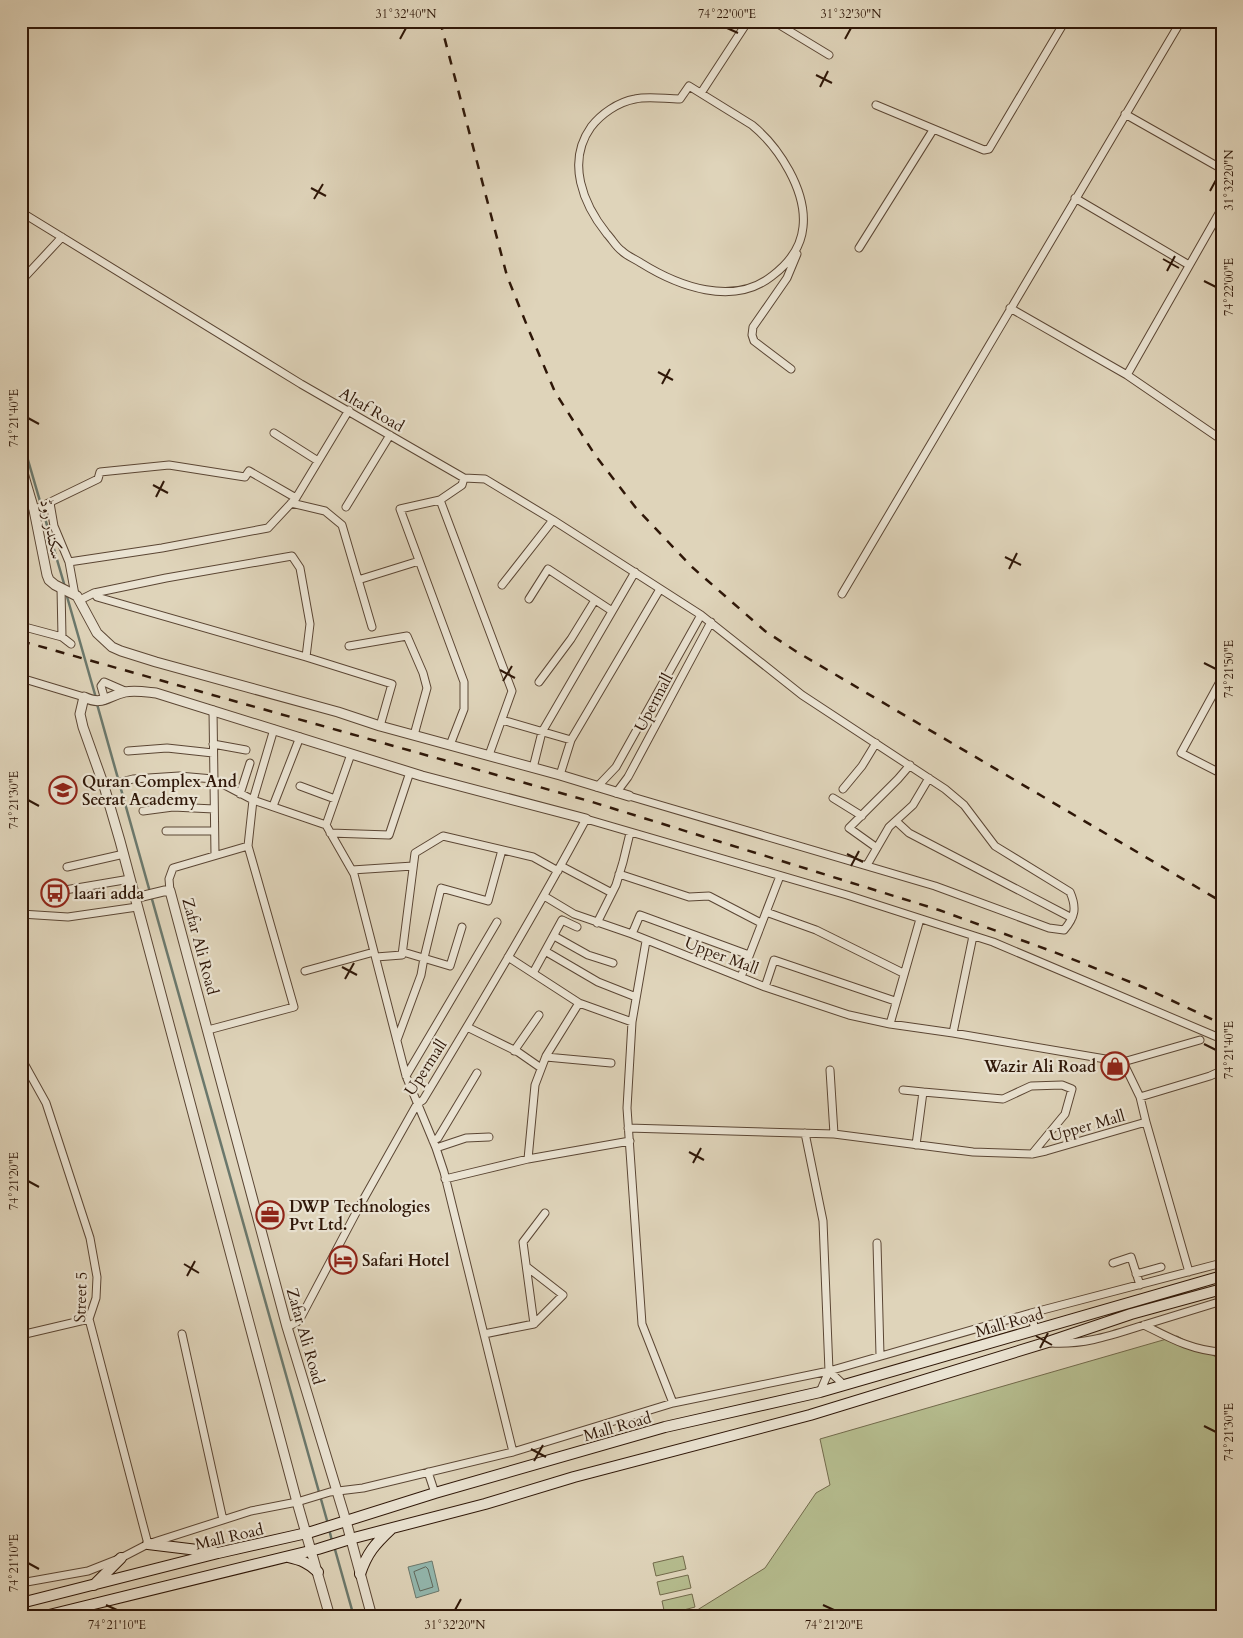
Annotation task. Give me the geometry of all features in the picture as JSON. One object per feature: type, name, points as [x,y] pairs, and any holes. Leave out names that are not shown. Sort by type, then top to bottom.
[{"type":"main road","name":"Mall Road","points":[[21,1603],[218,1553],[308,1533],[665,1427],[820,1392],[1222,1276]]},
{"type":"main road","name":"Mall Road","points":[[41,1617],[315,1550],[346,1540],[485,1504],[574,1477],[810,1415],[1048,1342],[1131,1314],[1222,1289]]},
{"type":"main road","points":[[360,1574],[365,1559],[374,1545],[392,1528]]},
{"type":"main road","points":[[148,1544],[218,1553]]},
{"type":"main road","points":[[286,1556],[310,1564],[318,1572]]},
{"type":"main road","points":[[93,1586],[121,1558]]},
{"type":"street","points":[[701,93],[748,21]]},
{"type":"street","points":[[773,21],[829,55]]},
{"type":"street","points":[[876,105],[984,150],[989,149],[1065,21]]},
{"type":"street","points":[[842,594],[1181,21]]},
{"type":"street","points":[[689,86],[701,93],[752,125],[769,141],[797,188],[802,202],[803,230],[786,266],[765,282],[741,290],[707,290],[689,287],[654,272],[622,251],[597,222],[578,179],[580,150],[584,137],[599,116],[620,104],[635,99],[680,99],[689,86]]},
{"type":"street","points":[[1125,114],[1222,169]]},
{"type":"street","points":[[859,248],[933,130]]},
{"type":"street","points":[[1075,198],[1189,265]]},
{"type":"street","points":[[1127,374],[1222,208]]},
{"type":"street","name":"Altaf Road","points":[[21,212],[301,384],[464,478],[485,479],[553,520],[701,615],[802,695],[945,789],[964,805],[994,846],[1070,892],[1075,903],[1072,918]]},
{"type":"street","points":[[21,281],[62,237]]},
{"type":"street","points":[[791,369],[754,341],[752,335],[754,327],[786,278],[800,246],[798,243]]},
{"type":"street","points":[[1010,308],[1127,374],[1222,440]]},
{"type":"street","points":[[69,562],[162,548],[268,528],[293,501],[349,410]]},
{"type":"street","points":[[274,433],[318,461]]},
{"type":"street","points":[[346,507],[390,435]]},
{"type":"street","points":[[62,637],[70,593],[69,562],[54,526],[42,507],[98,479],[100,472],[169,465],[245,477],[249,471],[293,501],[325,511],[342,524],[372,627]]},
{"type":"street","name":"سکندر روڈ","points":[[21,466],[42,507],[45,571],[49,580],[70,593],[97,633],[112,647],[156,662],[338,712],[414,736],[489,755],[629,796]]},
{"type":"street","points":[[450,745],[464,709],[464,682],[400,509],[440,500],[462,485],[464,478]]},
{"type":"street","points":[[440,500],[512,691],[489,755]]},
{"type":"street","points":[[502,585],[553,520]]},
{"type":"street","points":[[70,593],[94,593],[166,578],[292,556],[300,568],[310,624],[306,657]]},
{"type":"street","points":[[358,580],[419,561]]},
{"type":"street","points":[[529,599],[548,569],[612,611]]},
{"type":"street","points":[[533,768],[542,732],[635,572]]},
{"type":"street","points":[[560,775],[571,740],[660,588]]},
{"type":"street","points":[[94,593],[97,597],[306,657],[392,684],[380,726]]},
{"type":"street","points":[[539,682],[571,638],[595,600]]},
{"type":"street","points":[[597,787],[616,767],[701,615]]},
{"type":"street","name":"Upermall","points":[[616,792],[628,778],[711,622]]},
{"type":"street","points":[[21,626],[62,637],[71,644]]},
{"type":"street","points":[[349,646],[407,636],[423,673],[427,688],[414,736]]},
{"type":"street","points":[[21,678],[88,699],[104,701],[127,692],[156,693],[410,772],[586,819],[847,895],[993,942],[1222,1038]]},
{"type":"street","points":[[1222,678],[1181,753],[1222,774]]},
{"type":"street","points":[[104,701],[101,686],[104,682],[127,692]]},
{"type":"street","points":[[88,699],[80,714],[83,727],[104,786],[124,854],[137,908],[308,1533],[315,1550],[318,1572],[330,1617]]},
{"type":"street","points":[[213,710],[215,855]]},
{"type":"street","points":[[502,720],[571,740]]},
{"type":"street","points":[[208,1030],[294,1007],[248,846],[253,800],[274,729]]},
{"type":"street","points":[[273,806],[300,738]]},
{"type":"street","points":[[843,790],[862,766],[876,743]]},
{"type":"street","points":[[213,744],[246,750]]},
{"type":"street","points":[[128,751],[167,748],[213,753]]},
{"type":"street","points":[[326,826],[351,754]]},
{"type":"street","points":[[240,794],[250,764]]},
{"type":"street","points":[[877,848],[850,828],[910,765]]},
{"type":"street","points":[[330,833],[389,835],[410,772]]},
{"type":"street","points":[[104,786],[134,779],[179,776],[213,780],[253,800],[326,826],[354,874],[406,1076],[434,1144],[445,1179],[513,1452]]},
{"type":"street","points":[[867,865],[888,827],[913,805],[929,778]]},
{"type":"street","points":[[300,786],[335,799]]},
{"type":"street","points":[[629,796],[935,886],[1049,928],[1064,930],[1072,918],[909,833],[896,821]]},
{"type":"street","points":[[833,798],[862,816]]},
{"type":"street","points":[[143,811],[173,807],[214,809]]},
{"type":"street","name":"Upermall","points":[[287,1327],[297,1322],[301,1317],[358,1209],[417,1104],[423,1100],[467,1027],[544,896],[586,819]]},
{"type":"street","points":[[166,831],[214,831]]},
{"type":"street","points":[[597,923],[619,874],[630,833]]},
{"type":"street","points":[[304,971],[375,955],[402,955],[415,853],[443,836],[533,857],[612,893]]},
{"type":"street","points":[[167,891],[173,868],[248,846]]},
{"type":"street","points":[[397,1040],[421,976],[441,888],[488,901],[502,850]]},
{"type":"street","points":[[67,867],[124,854]]},
{"type":"street","points":[[352,870],[414,866]]},
{"type":"street","points":[[619,874],[689,897],[709,896],[761,923]]},
{"type":"street","points":[[741,977],[780,876]]},
{"type":"street","points":[[65,890],[130,879]]},
{"type":"street","name":"Zafar Ali Road","points":[[135,898],[167,891],[208,1030],[333,1492],[346,1521],[346,1540],[360,1574],[372,1617]]},
{"type":"street","name":"Upper Mall","points":[[544,896],[574,914],[597,923],[632,934],[765,987],[849,1015],[890,1024],[1123,1062],[1140,1097],[1146,1122],[1046,1152],[1032,1154],[973,1152],[834,1134],[628,1128]]},
{"type":"street","points":[[21,914],[68,917],[137,908]]},
{"type":"street","points":[[766,912],[816,930],[903,973]]},
{"type":"street","points":[[632,934],[640,915],[750,956]]},
{"type":"street","points":[[890,1024],[903,973],[920,919]]},
{"type":"street","points":[[533,973],[562,920],[576,927]]},
{"type":"street","points":[[406,1076],[497,922]]},
{"type":"street","points":[[403,952],[450,966],[462,926]]},
{"type":"street","points":[[554,936],[588,955],[613,963]]},
{"type":"street","points":[[953,1033],[973,936]]},
{"type":"street","points":[[646,941],[632,1022],[627,1108],[628,1128],[642,1324],[673,1403]]},
{"type":"street","points":[[545,951],[598,982],[636,997]]},
{"type":"street","points":[[508,957],[579,1003],[632,1022]]},
{"type":"street","points":[[765,987],[774,960],[895,1001]]},
{"type":"street","points":[[528,1159],[534,1085],[546,1057],[579,1003]]},
{"type":"street","points":[[514,1051],[539,1015]]},
{"type":"street","points":[[467,1027],[514,1051],[541,1068]]},
{"type":"street","points":[[1123,1062],[1200,1040]]},
{"type":"street","points":[[546,1057],[610,1063]]},
{"type":"street","name":"Street 5","points":[[21,1058],[46,1103],[90,1238],[97,1277],[96,1298],[89,1319],[148,1544]]},
{"type":"street","points":[[830,1070],[834,1134]]},
{"type":"street","points":[[1140,1097],[1221,1071]]},
{"type":"street","points":[[434,1144],[477,1073]]},
{"type":"street","points":[[903,1090],[1003,1099],[1030,1086],[1062,1084],[1070,1087],[1072,1093],[1065,1114],[1032,1154]]},
{"type":"street","points":[[916,1145],[923,1092]]},
{"type":"street","points":[[1146,1122],[1189,1272]]},
{"type":"street","points":[[805,1133],[823,1221],[829,1370],[820,1392]]},
{"type":"street","points":[[434,1144],[466,1138],[489,1137]]},
{"type":"street","points":[[445,1179],[528,1159],[630,1142]]},
{"type":"street","points":[[534,1324],[523,1242],[545,1213]]},
{"type":"street","points":[[877,1244],[880,1355]]},
{"type":"street","points":[[1113,1263],[1131,1257],[1140,1285]]},
{"type":"street","points":[[21,1583],[88,1570],[121,1558],[148,1544],[251,1511],[333,1492],[363,1488],[513,1452],[673,1403],[829,1370],[1031,1313],[1222,1263]]},
{"type":"street","points":[[484,1334],[534,1324],[563,1295],[527,1267]]},
{"type":"street","points":[[1136,1274],[1161,1267]]},
{"type":"street","points":[[1048,1342],[1070,1344],[1087,1342],[1222,1302]]},
{"type":"street","points":[[1031,1313],[1036,1330]]},
{"type":"street","points":[[21,1335],[89,1319]]},
{"type":"street","points":[[1144,1325],[1182,1344],[1204,1351],[1222,1352]]},
{"type":"street","points":[[182,1334],[224,1520]]},
{"type":"street","points":[[829,1370],[844,1385]]},
{"type":"street","points":[[428,1472],[436,1494]]},
{"type":"green space","points":[[1177,1336],[1216,1357],[1222,1402],[1222,1617],[686,1617],[765,1568],[816,1493],[830,1485],[820,1439]]},
{"type":"green space","points":[[683,1556],[686,1569],[656,1576],[653,1563]]},
{"type":"green space","points":[[688,1575],[691,1588],[660,1595],[657,1582]]},
{"type":"green space","points":[[692,1594],[695,1607],[665,1615],[662,1601]]},
{"type":"water","points":[[432,1561],[439,1591],[416,1598],[408,1567]]},
{"type":"waterway","points":[[21,436],[65,587]]},
{"type":"waterway","points":[[66,593],[96,698]]},
{"type":"waterway","points":[[97,704],[328,1524]]},
{"type":"waterway","points":[[329,1529],[332,1541]]},
{"type":"waterway","points":[[334,1546],[354,1617]]},
{"type":"railway","points":[[440,21],[507,276],[555,392],[595,455],[636,508],[692,567],[765,631],[797,652],[1222,902]]},
{"type":"railway","points":[[21,641],[589,801],[939,910],[1143,987],[1222,1024]]},
{"type":"place","name":"Quran Complex And Seerat Academy","points":[[63,790]]},
{"type":"place","name":"laari adda","points":[[55,893]]},
{"type":"place","name":"Wazir Ali Road","points":[[1115,1066]]},
{"type":"place","name":"DWP Technologies Pvt Ltd.","points":[[270,1215]]},
{"type":"place","name":"Safari Hotel","points":[[343,1260]]}]
